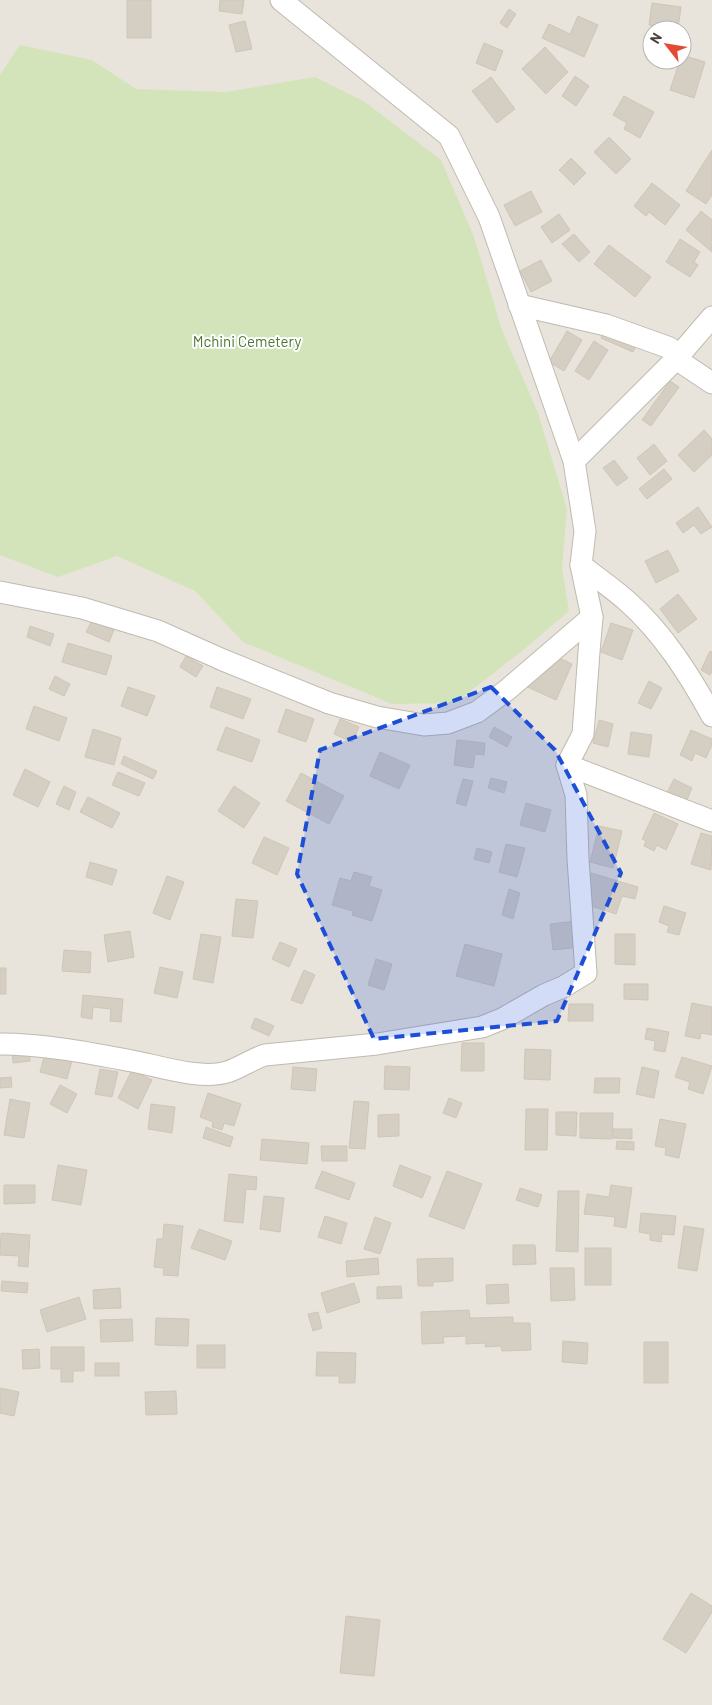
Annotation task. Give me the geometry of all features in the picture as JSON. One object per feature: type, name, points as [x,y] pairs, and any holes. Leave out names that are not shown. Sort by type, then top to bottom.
[{"type":"street","points":[[0,1044],[27,1044],[188,1072],[226,1072],[265,1054],[378,1044],[482,1028],[563,987],[586,973],[578,860],[576,796],[566,765],[583,734],[592,617],[581,565],[585,531],[574,461],[489,217],[449,136],[281,0]]},
{"type":"street","points":[[519,305],[606,325],[670,348],[676,359],[712,383]]},
{"type":"street","points":[[574,461],[676,359],[712,317]]},
{"type":"street","points":[[581,565],[627,601],[660,635],[689,675],[712,716]]},
{"type":"street","points":[[0,592],[82,608],[158,631],[223,660],[329,703],[377,717],[424,725],[448,723],[477,712],[507,690],[592,617]]},
{"type":"street","points":[[566,765],[712,821]]},
{"type":"highlighted area","points":[[491,687],[555,750],[621,873],[557,1021],[374,1039],[297,874],[320,750]]},
{"type":"shaded area","points":[[0,0],[712,0],[712,1705],[0,1705]]},
{"type":"green space","name":"Mchini Cemetery","points":[[20,45],[92,60],[136,89],[226,92],[315,77],[365,102],[441,160],[474,237],[502,330],[538,413],[567,509],[562,568],[569,611],[527,647],[455,703],[392,704],[243,642],[195,591],[117,556],[58,577],[0,555],[0,75]]},
{"type":"building","points":[[127,0],[151,0],[151,38],[127,38]]},
{"type":"building","points":[[220,0],[244,0],[242,14],[219,11]]},
{"type":"building","points":[[652,3],[681,7],[679,20],[650,20]]},
{"type":"building","points":[[509,9],[516,14],[507,28],[500,23]]},
{"type":"building","points":[[578,16],[598,25],[584,57],[542,38],[549,24],[570,34]]},
{"type":"building","points":[[245,21],[252,49],[236,52],[229,25]]},
{"type":"building","points":[[484,43],[503,51],[495,71],[476,63]]},
{"type":"building","points":[[545,47],[568,72],[546,94],[522,69]]},
{"type":"building","points":[[692,58],[705,62],[694,98],[670,90],[677,70],[692,70]]},
{"type":"building","points":[[575,76],[589,86],[576,106],[562,96]]},
{"type":"building","points":[[491,77],[515,109],[497,123],[472,91]]},
{"type":"building","points":[[624,96],[654,112],[640,138],[624,129],[627,123],[613,115]]},
{"type":"building","points":[[609,137],[631,159],[616,174],[594,152]]},
{"type":"building","points":[[712,150],[712,195],[706,204],[686,191]]},
{"type":"building","points":[[571,158],[586,173],[574,185],[559,170]]},
{"type":"building","points":[[652,183],[680,205],[665,225],[649,212],[646,216],[634,206]]},
{"type":"building","points":[[531,191],[542,212],[515,226],[504,205]]},
{"type":"building","points":[[701,211],[712,220],[712,252],[686,230]]},
{"type":"building","points":[[559,214],[570,230],[552,243],[541,227]]},
{"type":"building","points":[[574,234],[590,252],[579,262],[562,244]]},
{"type":"building","points":[[680,239],[700,252],[694,262],[698,265],[690,277],[666,262]]},
{"type":"building","points":[[609,245],[651,277],[635,297],[594,264]]},
{"type":"building","points":[[541,260],[552,281],[531,292],[520,271]]},
{"type":"building","points":[[606,327],[638,342],[633,352],[601,338]]},
{"type":"building","points":[[567,331],[582,340],[564,371],[549,362]]},
{"type":"building","points":[[594,341],[608,350],[589,380],[575,371]]},
{"type":"building","points":[[670,381],[679,387],[651,426],[642,420]]},
{"type":"building","points":[[704,430],[712,439],[712,455],[694,472],[678,455]]},
{"type":"building","points":[[654,444],[667,461],[650,475],[637,458]]},
{"type":"building","points":[[614,460],[628,478],[617,486],[603,468]]},
{"type":"building","points":[[664,469],[672,479],[647,499],[639,489]]},
{"type":"building","points":[[698,507],[712,527],[701,534],[694,525],[683,533],[676,523]]},
{"type":"building","points":[[668,550],[679,571],[656,583],[645,561]]},
{"type":"building","points":[[678,594],[697,619],[678,633],[660,609]]},
{"type":"building","points":[[92,620],[114,630],[109,642],[86,632]]},
{"type":"building","points":[[611,623],[633,630],[622,660],[601,652]]},
{"type":"building","points":[[30,626],[54,634],[50,646],[27,637]]},
{"type":"building","points":[[68,643],[112,656],[106,675],[62,662]]},
{"type":"building","points":[[710,651],[712,652],[712,672],[710,675],[701,670]]},
{"type":"building","points":[[547,652],[572,664],[556,700],[521,684],[524,676],[534,681]]},
{"type":"building","points":[[186,656],[203,666],[196,677],[180,667]]},
{"type":"building","points":[[55,676],[70,684],[64,696],[49,689]]},
{"type":"building","points":[[649,681],[662,688],[651,709],[638,703]]},
{"type":"building","points":[[128,687],[155,696],[147,716],[121,706]]},
{"type":"building","points":[[217,687],[251,699],[243,719],[210,707]]},
{"type":"building","points":[[34,706],[67,718],[59,741],[26,729]]},
{"type":"building","points":[[286,709],[314,719],[306,742],[278,732]]},
{"type":"building","points":[[340,719],[359,727],[352,742],[334,734]]},
{"type":"building","points":[[599,720],[613,724],[608,747],[593,743]]},
{"type":"building","points":[[226,727],[260,740],[252,762],[217,750]]},
{"type":"building","points":[[494,727],[512,737],[507,747],[489,737]]},
{"type":"building","points":[[93,729],[121,738],[114,765],[85,757]]},
{"type":"building","points":[[691,730],[712,739],[712,745],[706,758],[695,753],[692,761],[680,755]]},
{"type":"building","points":[[631,732],[652,735],[649,757],[628,754]]},
{"type":"building","points":[[457,740],[485,743],[484,755],[475,754],[473,768],[454,765]]},
{"type":"building","points":[[380,752],[410,765],[399,789],[370,776]]},
{"type":"building","points":[[124,756],[157,771],[153,779],[121,764]]},
{"type":"building","points":[[25,769],[50,782],[38,807],[13,795]]},
{"type":"building","points":[[118,772],[145,783],[139,796],[112,785]]},
{"type":"building","points":[[301,773],[344,796],[329,824],[286,801]]},
{"type":"building","points":[[491,778],[507,782],[504,793],[488,788]]},
{"type":"building","points":[[463,779],[473,781],[466,806],[456,803]]},
{"type":"building","points":[[674,779],[692,788],[685,804],[666,795]]},
{"type":"building","points":[[64,786],[76,792],[69,810],[56,804]]},
{"type":"building","points":[[234,786],[260,803],[244,828],[218,811]]},
{"type":"building","points":[[88,797],[120,813],[112,828],[80,812]]},
{"type":"building","points":[[526,803],[551,810],[545,832],[520,825]]},
{"type":"building","points":[[654,813],[678,824],[666,850],[657,845],[654,851],[644,846],[646,841],[642,839]]},
{"type":"building","points":[[599,826],[622,831],[613,868],[590,862]]},
{"type":"building","points":[[701,833],[712,836],[711,870],[691,864]]},
{"type":"building","points":[[264,837],[289,848],[277,875],[252,863]]},
{"type":"building","points":[[506,844],[525,848],[517,877],[499,872]]},
{"type":"building","points":[[477,848],[492,852],[489,863],[474,859]]},
{"type":"building","points":[[90,862],[117,870],[112,885],[86,877]]},
{"type":"building","points":[[354,872],[372,877],[369,886],[382,890],[372,921],[352,915],[353,911],[332,905],[340,878],[351,881]]},
{"type":"building","points":[[591,873],[638,887],[635,899],[622,896],[616,914],[588,905],[584,896]]},
{"type":"building","points":[[167,876],[184,882],[170,920],[153,913]]},
{"type":"building","points":[[509,889],[520,893],[513,919],[502,915]]},
{"type":"building","points":[[236,899],[258,901],[253,938],[232,936]]},
{"type":"building","points":[[664,906],[686,913],[679,935],[667,932],[669,926],[659,922]]},
{"type":"building","points":[[576,921],[580,947],[553,950],[550,924]]},
{"type":"building","points":[[130,931],[134,957],[108,962],[104,935]]},
{"type":"building","points":[[201,934],[221,937],[213,983],[193,979]]},
{"type":"building","points":[[615,934],[635,934],[635,965],[615,964]]},
{"type":"building","points":[[280,942],[297,949],[289,967],[272,959]]},
{"type":"building","points":[[465,944],[502,954],[494,986],[456,976]]},
{"type":"building","points":[[64,950],[91,952],[90,973],[62,971]]},
{"type":"building","points":[[376,959],[392,964],[384,990],[368,985]]},
{"type":"building","points":[[160,967],[183,972],[177,998],[154,993]]},
{"type":"building","points":[[0,968],[6,968],[6,994],[0,994]]},
{"type":"building","points":[[304,970],[315,975],[302,1004],[291,1000]]},
{"type":"building","points":[[624,984],[648,984],[648,1000],[624,999]]},
{"type":"building","points":[[83,995],[123,999],[121,1022],[110,1021],[111,1009],[93,1007],[92,1019],[81,1017]]},
{"type":"building","points":[[692,1003],[712,1007],[712,1035],[701,1033],[700,1039],[685,1036]]},
{"type":"building","points":[[569,1004],[593,1004],[593,1021],[568,1021]]},
{"type":"building","points":[[255,1018],[274,1026],[269,1036],[251,1028]]},
{"type":"building","points":[[647,1028],[669,1032],[665,1052],[654,1050],[655,1041],[645,1039]]},
{"type":"building","points":[[462,1043],[484,1043],[484,1071],[461,1071]]},
{"type":"building","points":[[29,1048],[30,1061],[13,1063],[12,1049]]},
{"type":"building","points":[[525,1049],[551,1050],[550,1080],[524,1079]]},
{"type":"building","points":[[46,1050],[73,1057],[67,1079],[40,1072]]},
{"type":"building","points":[[682,1057],[712,1066],[703,1094],[688,1089],[690,1082],[675,1077]]},
{"type":"building","points":[[385,1066],[410,1067],[409,1090],[384,1089]]},
{"type":"building","points":[[293,1067],[317,1069],[315,1091],[291,1089]]},
{"type":"building","points":[[642,1067],[659,1071],[654,1098],[636,1094]]},
{"type":"building","points":[[100,1069],[118,1072],[112,1097],[95,1094]]},
{"type":"building","points":[[132,1070],[152,1080],[138,1109],[118,1098]]},
{"type":"building","points":[[11,1077],[12,1087],[0,1088],[0,1078]]},
{"type":"building","points":[[595,1078],[620,1078],[619,1093],[594,1093]]},
{"type":"building","points":[[60,1085],[77,1094],[67,1113],[50,1104]]},
{"type":"building","points":[[208,1093],[241,1104],[234,1126],[224,1123],[222,1130],[212,1127],[213,1122],[200,1117]]},
{"type":"building","points":[[449,1098],[462,1103],[456,1118],[443,1113]]},
{"type":"building","points":[[10,1099],[30,1103],[24,1138],[4,1135]]},
{"type":"building","points":[[354,1101],[369,1102],[365,1149],[349,1148]]},
{"type":"building","points":[[151,1104],[175,1107],[172,1133],[148,1129]]},
{"type":"building","points":[[526,1109],[548,1109],[547,1150],[525,1150]]},
{"type":"building","points":[[556,1112],[577,1112],[576,1136],[556,1135]]},
{"type":"building","points":[[580,1113],[613,1113],[612,1139],[580,1138]]},
{"type":"building","points":[[399,1114],[399,1136],[378,1137],[378,1115]]},
{"type":"building","points":[[660,1119],[686,1124],[679,1158],[665,1155],[666,1148],[655,1146]]},
{"type":"building","points":[[206,1127],[233,1137],[230,1147],[203,1138]]},
{"type":"building","points":[[613,1129],[632,1129],[632,1139],[613,1138]]},
{"type":"building","points":[[262,1139],[309,1143],[307,1164],[260,1160]]},
{"type":"building","points":[[617,1141],[634,1142],[634,1150],[616,1149]]},
{"type":"building","points":[[321,1146],[347,1146],[347,1161],[322,1161]]},
{"type":"building","points":[[58,1165],[87,1170],[81,1205],[52,1200]]},
{"type":"building","points":[[400,1165],[431,1177],[422,1198],[393,1186]]},
{"type":"building","points":[[322,1171],[355,1183],[349,1200],[315,1188]]},
{"type":"building","points":[[447,1171],[482,1184],[464,1229],[429,1216]]},
{"type":"building","points":[[229,1174],[257,1177],[256,1190],[246,1189],[243,1223],[224,1221]]},
{"type":"building","points":[[4,1185],[35,1185],[35,1203],[4,1204]]},
{"type":"building","points":[[611,1185],[632,1188],[626,1228],[614,1226],[615,1217],[584,1214],[587,1194],[609,1197]]},
{"type":"building","points":[[520,1188],[542,1195],[538,1207],[516,1200]]},
{"type":"building","points":[[558,1191],[579,1191],[578,1252],[556,1251]]},
{"type":"building","points":[[264,1196],[284,1198],[280,1232],[260,1229]]},
{"type":"building","points":[[641,1213],[676,1216],[674,1235],[662,1234],[661,1242],[650,1240],[650,1234],[639,1232]]},
{"type":"building","points":[[325,1216],[347,1223],[341,1244],[318,1237]]},
{"type":"building","points":[[375,1217],[391,1223],[380,1254],[364,1249]]},
{"type":"building","points":[[164,1224],[183,1226],[178,1276],[163,1275],[164,1268],[154,1267],[157,1239],[163,1239]]},
{"type":"building","points":[[684,1226],[704,1229],[697,1271],[678,1268]]},
{"type":"building","points":[[199,1229],[232,1241],[225,1260],[191,1248]]},
{"type":"building","points":[[1,1233],[30,1235],[28,1267],[18,1266],[19,1256],[0,1255]]},
{"type":"building","points":[[513,1245],[535,1245],[536,1264],[513,1265]]},
{"type":"building","points":[[585,1248],[611,1248],[611,1285],[585,1285]]},
{"type":"building","points":[[378,1258],[379,1274],[347,1277],[346,1261]]},
{"type":"building","points":[[453,1258],[453,1281],[433,1282],[433,1286],[418,1286],[417,1259]]},
{"type":"building","points":[[550,1268],[574,1268],[575,1300],[551,1301]]},
{"type":"building","points":[[2,1281],[28,1283],[27,1293],[1,1291]]},
{"type":"building","points":[[354,1283],[360,1302],[327,1313],[321,1293]]},
{"type":"building","points":[[508,1284],[509,1303],[487,1304],[486,1285]]},
{"type":"building","points":[[401,1286],[402,1298],[377,1299],[377,1287]]},
{"type":"building","points":[[120,1288],[121,1308],[94,1309],[93,1290]]},
{"type":"building","points":[[79,1297],[86,1319],[47,1332],[40,1310]]},
{"type":"building","points":[[469,1310],[470,1318],[513,1317],[513,1323],[530,1323],[531,1350],[502,1351],[501,1346],[485,1347],[486,1343],[466,1344],[466,1336],[443,1337],[444,1343],[422,1344],[421,1312]]},
{"type":"building","points":[[318,1312],[322,1328],[313,1331],[308,1314]]},
{"type":"building","points":[[156,1318],[189,1319],[188,1346],[155,1345]]},
{"type":"building","points":[[132,1319],[133,1341],[101,1342],[100,1320]]},
{"type":"building","points":[[563,1341],[588,1343],[587,1364],[562,1362]]},
{"type":"building","points":[[644,1342],[668,1342],[668,1383],[644,1383]]},
{"type":"building","points":[[197,1345],[225,1345],[225,1368],[197,1368]]},
{"type":"building","points":[[51,1347],[84,1347],[84,1371],[73,1371],[73,1382],[61,1382],[61,1369],[51,1369]]},
{"type":"building","points":[[39,1349],[40,1368],[23,1369],[22,1350]]},
{"type":"building","points":[[317,1352],[356,1353],[355,1383],[339,1383],[339,1376],[316,1376]]},
{"type":"building","points":[[95,1363],[119,1363],[119,1376],[95,1376]]},
{"type":"building","points":[[0,1388],[19,1392],[14,1416],[0,1413]]},
{"type":"building","points":[[176,1391],[177,1414],[146,1415],[145,1392]]},
{"type":"building","points":[[691,1593],[712,1606],[712,1612],[686,1653],[663,1639]]},
{"type":"building","points":[[346,1616],[380,1620],[374,1676],[340,1673]]}]
